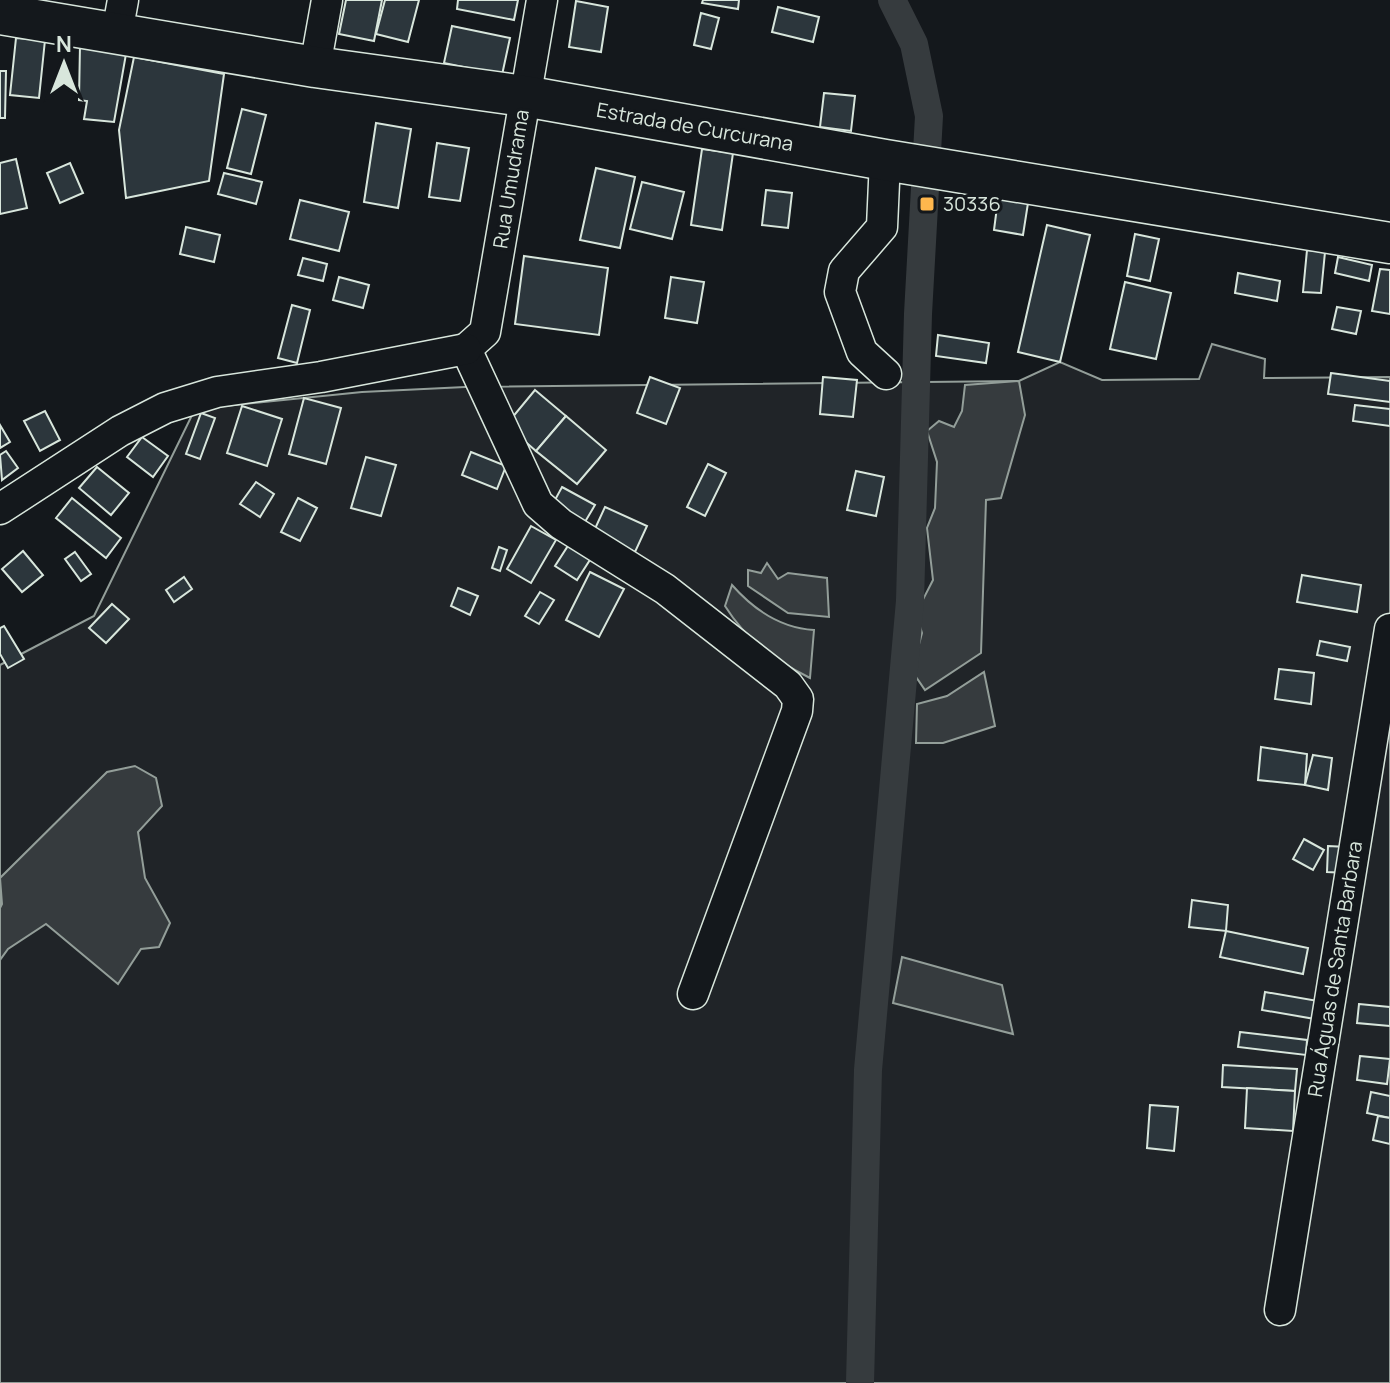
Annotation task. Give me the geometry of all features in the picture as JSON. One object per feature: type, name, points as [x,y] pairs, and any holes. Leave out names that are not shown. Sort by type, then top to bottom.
[{"type":"main road","name":"Estrada de Curcurana","points":[[0,14],[120,16],[315,67],[524,96],[1390,243]]},
{"type":"street","points":[[315,67],[327,0]]},
{"type":"street","name":"Rua Umudrama","points":[[466,349],[485,332],[542,0]]},
{"type":"street","points":[[886,374],[862,352],[840,292],[844,271],[882,227],[893,161]]},
{"type":"street","points":[[0,509],[120,431],[165,408],[217,392],[321,377],[466,349],[538,504],[561,524],[665,589],[788,685],[798,699],[797,711],[693,994]]},
{"type":"street","name":"Rua Águas de Santa Barbara","points":[[1280,1310],[1376,802],[1390,629]]},
{"type":"shaded area","points":[[1212,344],[1265,359],[1264,378],[1390,377],[1390,1383],[0,1383],[0,665],[94,616],[195,409],[362,392],[465,387],[1019,381],[1060,362],[1102,380],[1199,379]]},
{"type":"shaded area","points":[[1019,381],[1025,415],[1001,498],[986,500],[981,653],[925,690],[912,671],[922,633],[916,613],[933,580],[927,528],[935,508],[937,462],[927,431],[939,421],[954,427],[962,411],[965,385]]},
{"type":"shaded area","points":[[767,563],[778,579],[788,573],[827,578],[829,617],[788,613],[748,586],[748,570],[761,573]]},
{"type":"shaded area","points":[[732,585],[768,616],[790,626],[814,630],[810,678],[784,664],[742,629],[725,606]]},
{"type":"shaded area","points":[[984,672],[995,726],[943,743],[916,743],[917,704],[947,696]]},
{"type":"shaded area","points":[[135,766],[156,778],[162,806],[138,832],[145,878],[170,923],[159,947],[141,949],[118,984],[46,924],[8,949],[0,960],[0,878],[107,772]]},
{"type":"shaded area","points":[[902,957],[1002,985],[1013,1034],[893,1003]]},
{"type":"building","points":[[346,0],[382,0],[374,41],[339,34]]},
{"type":"building","points":[[385,0],[419,0],[408,42],[376,34]]},
{"type":"building","points":[[458,0],[518,0],[514,20],[457,9]]},
{"type":"building","points":[[703,0],[739,0],[738,9],[702,3]]},
{"type":"building","points":[[576,1],[608,7],[601,52],[569,47]]},
{"type":"building","points":[[778,7],[819,17],[813,42],[772,32]]},
{"type":"building","points":[[701,13],[719,18],[711,49],[694,45]]},
{"type":"building","points":[[452,26],[510,38],[502,75],[444,63]]},
{"type":"building","points":[[16,38],[45,40],[39,98],[10,95]]},
{"type":"building","points":[[80,45],[126,54],[114,122],[84,119],[87,101],[79,100]]},
{"type":"building","points":[[134,57],[224,74],[209,181],[126,198],[119,130]]},
{"type":"building","points":[[0,71],[6,71],[5,118],[0,118]]},
{"type":"building","points":[[824,93],[855,96],[851,131],[820,127]]},
{"type":"building","points":[[242,109],[266,115],[251,174],[227,168]]},
{"type":"building","points":[[376,123],[411,129],[398,208],[364,202]]},
{"type":"building","points":[[437,143],[469,148],[460,201],[429,197]]},
{"type":"building","points":[[702,149],[733,153],[722,230],[691,225]]},
{"type":"building","points":[[16,159],[27,208],[0,214],[0,163]]},
{"type":"building","points":[[70,163],[83,193],[60,203],[47,173]]},
{"type":"building","points":[[596,168],[635,177],[620,248],[580,240]]},
{"type":"building","points":[[224,173],[262,182],[256,204],[218,194]]},
{"type":"building","points":[[642,182],[684,192],[672,239],[630,229]]},
{"type":"building","points":[[766,190],[792,193],[788,228],[762,225]]},
{"type":"building","points":[[998,199],[1028,203],[1023,235],[994,230]]},
{"type":"building","points":[[300,200],[349,212],[339,251],[290,239]]},
{"type":"building","points":[[1047,225],[1090,235],[1060,362],[1018,352]]},
{"type":"building","points":[[186,227],[220,235],[214,262],[180,254]]},
{"type":"building","points":[[1135,234],[1159,239],[1150,281],[1127,276]]},
{"type":"building","points":[[1307,250],[1325,252],[1321,293],[1303,292]]},
{"type":"building","points":[[524,256],[608,268],[599,335],[515,324]]},
{"type":"building","points":[[1338,257],[1372,265],[1369,281],[1335,273]]},
{"type":"building","points":[[303,258],[327,264],[323,281],[298,275]]},
{"type":"building","points":[[1380,269],[1390,270],[1390,314],[1372,311]]},
{"type":"building","points":[[1238,273],[1280,281],[1277,301],[1235,293]]},
{"type":"building","points":[[339,277],[369,285],[363,308],[333,300]]},
{"type":"building","points":[[671,277],[704,282],[697,323],[665,318]]},
{"type":"building","points":[[1125,282],[1171,293],[1156,359],[1110,349]]},
{"type":"building","points":[[292,305],[310,310],[297,363],[278,358]]},
{"type":"building","points":[[1337,307],[1361,311],[1356,334],[1332,329]]},
{"type":"building","points":[[938,335],[989,343],[986,363],[936,356]]},
{"type":"building","points":[[1331,373],[1390,381],[1390,402],[1328,394]]},
{"type":"building","points":[[650,377],[680,388],[666,424],[637,413]]},
{"type":"building","points":[[823,377],[857,380],[853,417],[820,414]]},
{"type":"building","points":[[535,390],[566,416],[536,451],[506,425]]},
{"type":"building","points":[[304,398],[341,408],[326,464],[289,454]]},
{"type":"building","points":[[1355,405],[1390,409],[1390,426],[1353,421]]},
{"type":"building","points":[[242,406],[282,419],[267,466],[227,453]]},
{"type":"building","points":[[45,411],[60,440],[40,451],[24,421]]},
{"type":"building","points":[[201,413],[215,418],[200,459],[186,454]]},
{"type":"building","points":[[566,416],[606,450],[577,484],[536,451]]},
{"type":"building","points":[[0,425],[10,442],[0,448]]},
{"type":"building","points":[[142,437],[168,456],[153,477],[127,457]]},
{"type":"building","points":[[6,451],[18,468],[2,480],[0,455]]},
{"type":"building","points":[[471,452],[506,466],[497,489],[462,475]]},
{"type":"building","points":[[366,457],[396,465],[381,516],[351,508]]},
{"type":"building","points":[[708,464],[726,473],[705,516],[687,507]]},
{"type":"building","points":[[97,467],[129,493],[111,515],[79,488]]},
{"type":"building","points":[[856,471],[884,477],[876,516],[847,510]]},
{"type":"building","points":[[256,482],[274,494],[260,517],[240,504]]},
{"type":"building","points":[[562,487],[595,505],[582,527],[550,509]]},
{"type":"building","points":[[72,498],[121,538],[106,558],[56,518]]},
{"type":"building","points":[[298,498],[317,508],[300,541],[281,532]]},
{"type":"building","points":[[605,507],[647,526],[635,552],[593,533]]},
{"type":"building","points":[[531,526],[556,540],[531,583],[507,569]]},
{"type":"building","points":[[573,538],[595,552],[577,580],[555,566]]},
{"type":"building","points":[[499,547],[507,550],[500,571],[492,568]]},
{"type":"building","points":[[23,551],[43,575],[22,592],[2,569]]},
{"type":"building","points":[[75,552],[91,574],[81,581],[65,559]]},
{"type":"building","points":[[590,572],[624,589],[599,637],[566,620]]},
{"type":"building","points":[[1302,575],[1361,585],[1357,612],[1297,602]]},
{"type":"building","points":[[184,577],[192,589],[174,602],[166,590]]},
{"type":"building","points":[[458,588],[478,596],[470,615],[451,606]]},
{"type":"building","points":[[540,592],[554,600],[539,624],[525,616]]},
{"type":"building","points":[[112,604],[129,619],[106,643],[89,628]]},
{"type":"building","points":[[4,626],[24,659],[8,668],[0,654],[0,628]]},
{"type":"building","points":[[1320,641],[1350,647],[1347,661],[1317,655]]},
{"type":"building","points":[[1279,669],[1314,673],[1311,704],[1275,699]]},
{"type":"building","points":[[1261,747],[1307,754],[1305,785],[1258,780]]},
{"type":"building","points":[[1313,755],[1332,758],[1328,790],[1305,785]]},
{"type":"building","points":[[1304,839],[1324,850],[1313,870],[1293,859]]},
{"type":"building","points":[[1328,846],[1347,847],[1346,873],[1327,872]]},
{"type":"building","points":[[1192,900],[1228,905],[1226,931],[1189,927]]},
{"type":"building","points":[[1226,931],[1308,948],[1303,974],[1220,957]]},
{"type":"building","points":[[1265,992],[1318,1001],[1315,1019],[1262,1010]]},
{"type":"building","points":[[1359,1004],[1390,1007],[1390,1026],[1357,1023]]},
{"type":"building","points":[[1240,1032],[1307,1040],[1306,1055],[1238,1047]]},
{"type":"building","points":[[1360,1056],[1390,1059],[1387,1084],[1357,1080]]},
{"type":"building","points":[[1223,1065],[1297,1069],[1295,1091],[1222,1087]]},
{"type":"building","points":[[1247,1088],[1295,1091],[1293,1131],[1245,1128]]},
{"type":"building","points":[[1371,1092],[1390,1096],[1390,1118],[1367,1113]]},
{"type":"building","points":[[1150,1105],[1178,1107],[1174,1151],[1147,1148]]},
{"type":"building","points":[[1378,1116],[1390,1118],[1390,1144],[1373,1140]]},
{"type":"waterway","points":[[860,1383],[868,1070],[910,601],[918,314],[929,116],[914,44],[892,0]]},
{"type":"place","name":"30336","points":[[927,204]]}]
